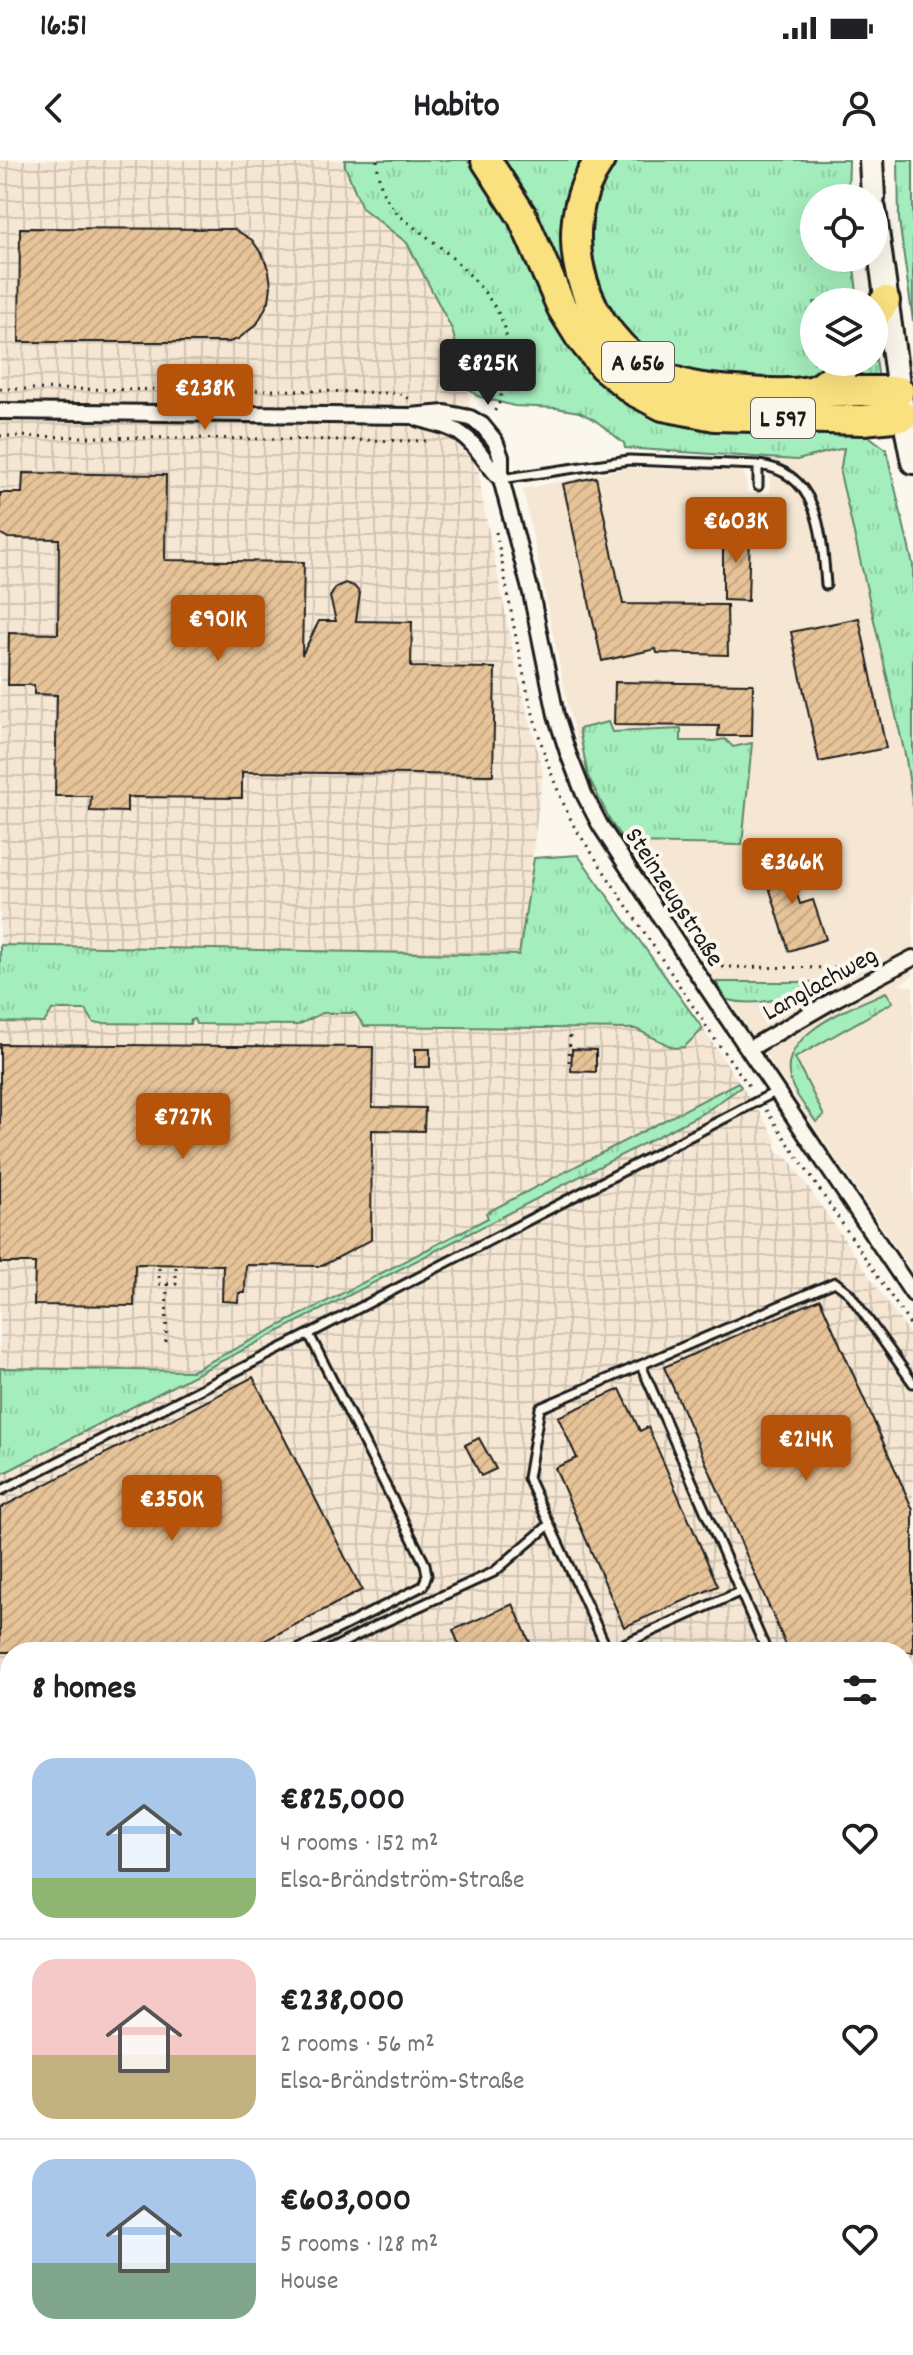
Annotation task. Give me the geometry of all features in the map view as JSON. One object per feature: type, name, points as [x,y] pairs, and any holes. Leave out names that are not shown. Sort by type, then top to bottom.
[{"type":"highway","name":"L 597","points":[[486,160],[522,216],[562,308],[580,337],[603,366],[634,391],[663,406],[715,416],[863,420],[901,404]]},
{"type":"highway","name":"A 656","points":[[600,160],[592,171],[581,203],[576,229],[576,254],[587,299],[611,337],[644,366],[682,384],[718,390],[813,391],[901,404]]},
{"type":"highway","points":[[813,391],[834,376]]},
{"type":"main road","points":[[871,160],[872,184]]},
{"type":"main road","points":[[888,345],[913,462]]},
{"type":"street","points":[[0,411],[410,416],[461,433],[501,479]]},
{"type":"street","name":"Steinzeugstraße","points":[[501,479],[531,593],[556,715],[584,794],[600,825],[693,967],[913,1294]]},
{"type":"street","name":"Langlachweg","points":[[749,1049],[913,958]]},
{"type":"lane","points":[[501,479],[629,460],[771,467],[807,492],[821,528],[826,585]]},
{"type":"lane","points":[[758,465],[758,486]]},
{"type":"lane","points":[[0,1491],[777,1091]]},
{"type":"lane","points":[[602,1642],[528,1478],[540,1408],[835,1282],[849,1293],[913,1383]]},
{"type":"lane","points":[[309,1334],[425,1564],[427,1575],[423,1586],[313,1642]]},
{"type":"lane","points":[[641,1365],[762,1642]]},
{"type":"lane","points":[[345,1642],[494,1572],[549,1525]]},
{"type":"lane","points":[[629,1642],[739,1592]]},
{"type":"path","points":[[377,160],[380,183],[388,201],[403,219],[470,274],[486,291],[503,320],[506,337],[494,366],[501,402],[492,415]]},
{"type":"path","points":[[476,356],[494,366]]},
{"type":"path","points":[[0,389],[397,393],[414,400]]},
{"type":"path","points":[[0,436],[435,441]]},
{"type":"path","points":[[693,967],[855,967],[881,975]]},
{"type":"path","points":[[569,1062],[570,1036]]},
{"type":"path","points":[[159,1268],[159,1284],[176,1284],[176,1267]]},
{"type":"path","points":[[166,1342],[167,1284]]},
{"type":"shaded area","points":[[0,160],[345,160],[362,208],[407,243],[453,329],[467,387],[483,503],[518,676],[543,772],[520,953],[665,979],[762,1116],[775,1138],[779,1154],[788,1158],[913,1339],[913,1642],[0,1642]]},
{"type":"shaded area","points":[[844,448],[840,473],[906,759],[913,806],[913,976],[898,985],[913,986],[913,1273],[612,827],[587,777],[569,711],[523,489],[628,468],[744,471],[748,493],[770,493],[770,458],[797,460]]},
{"type":"green space","points":[[345,160],[467,160],[485,181],[502,209],[563,333],[599,378],[863,432],[886,449],[913,565],[913,806],[906,759],[840,473],[844,448],[797,460],[625,448],[624,443],[595,420],[579,412],[514,406],[477,396],[467,387],[452,329],[407,243],[362,208]]},
{"type":"green space","points":[[500,160],[589,160],[571,210],[567,242],[569,268],[587,318],[620,360],[641,376],[664,389],[706,400],[866,399],[880,401],[880,405],[858,411],[724,406],[679,398],[637,380],[618,366],[589,334],[527,205]]},
{"type":"green space","points":[[610,160],[849,160],[848,184],[800,184],[800,272],[855,272],[856,288],[800,288],[800,376],[813,376],[807,380],[716,382],[655,362],[602,307],[585,225]]},
{"type":"green space","points":[[898,160],[913,160],[913,321],[899,220]]},
{"type":"green space","points":[[848,376],[878,376],[879,380],[842,383]]},
{"type":"green space","points":[[608,722],[612,732],[681,729],[681,741],[725,739],[733,747],[752,743],[742,845],[625,843],[588,776],[579,729]]},
{"type":"green space","points":[[578,855],[703,1029],[684,1047],[674,1048],[636,1029],[364,1026],[355,1013],[322,1013],[298,1025],[196,1024],[194,1019],[190,1024],[94,1023],[86,1010],[52,1010],[44,1023],[0,1022],[0,945],[519,955],[534,858]]},
{"type":"green space","points":[[716,982],[823,982],[776,999],[753,1003],[727,1000]]},
{"type":"green space","points":[[886,992],[893,1002],[795,1058],[824,1116],[816,1122],[792,1085],[789,1067],[793,1051],[819,1025]]},
{"type":"green space","points":[[738,1082],[741,1087],[705,1112],[0,1475],[0,1368],[192,1371],[488,1218],[486,1213]]},
{"type":"building","points":[[20,228],[234,229],[252,240],[263,256],[271,286],[269,301],[257,324],[229,342],[19,342]]},
{"type":"building","points":[[23,473],[166,475],[165,560],[304,562],[302,655],[319,621],[336,621],[330,597],[336,587],[345,583],[354,586],[360,593],[356,621],[412,622],[411,667],[495,668],[493,775],[242,772],[242,798],[127,797],[127,812],[90,811],[91,796],[55,796],[57,695],[34,694],[34,685],[8,685],[9,633],[58,634],[59,539],[8,538],[0,533],[0,493],[22,493]]},
{"type":"building","points":[[596,477],[623,604],[727,605],[728,655],[657,653],[656,649],[602,661],[563,484]]},
{"type":"building","points":[[723,531],[750,531],[748,601],[723,600]]},
{"type":"building","points":[[859,618],[886,748],[819,762],[791,632]]},
{"type":"building","points":[[615,682],[753,684],[752,736],[718,736],[719,726],[614,725]]},
{"type":"building","points":[[784,853],[800,904],[813,900],[826,939],[789,951],[761,861]]},
{"type":"building","points":[[0,1044],[373,1047],[372,1107],[425,1108],[424,1131],[372,1130],[371,1240],[322,1266],[246,1265],[245,1293],[239,1293],[238,1302],[222,1301],[223,1265],[135,1264],[134,1306],[34,1305],[35,1263],[0,1263]]},
{"type":"building","points":[[415,1049],[430,1049],[430,1067],[415,1067]]},
{"type":"building","points":[[572,1049],[596,1050],[596,1072],[571,1071]]},
{"type":"building","points":[[820,1299],[913,1510],[913,1642],[785,1642],[664,1367]]},
{"type":"building","points":[[253,1377],[362,1590],[262,1642],[0,1642],[0,1508]]},
{"type":"building","points":[[620,1389],[640,1431],[648,1427],[718,1586],[624,1627],[555,1468],[577,1458],[558,1417]]},
{"type":"building","points":[[479,1438],[496,1469],[481,1476],[465,1445]]},
{"type":"building","points":[[513,1604],[530,1642],[458,1642],[453,1630]]}]
